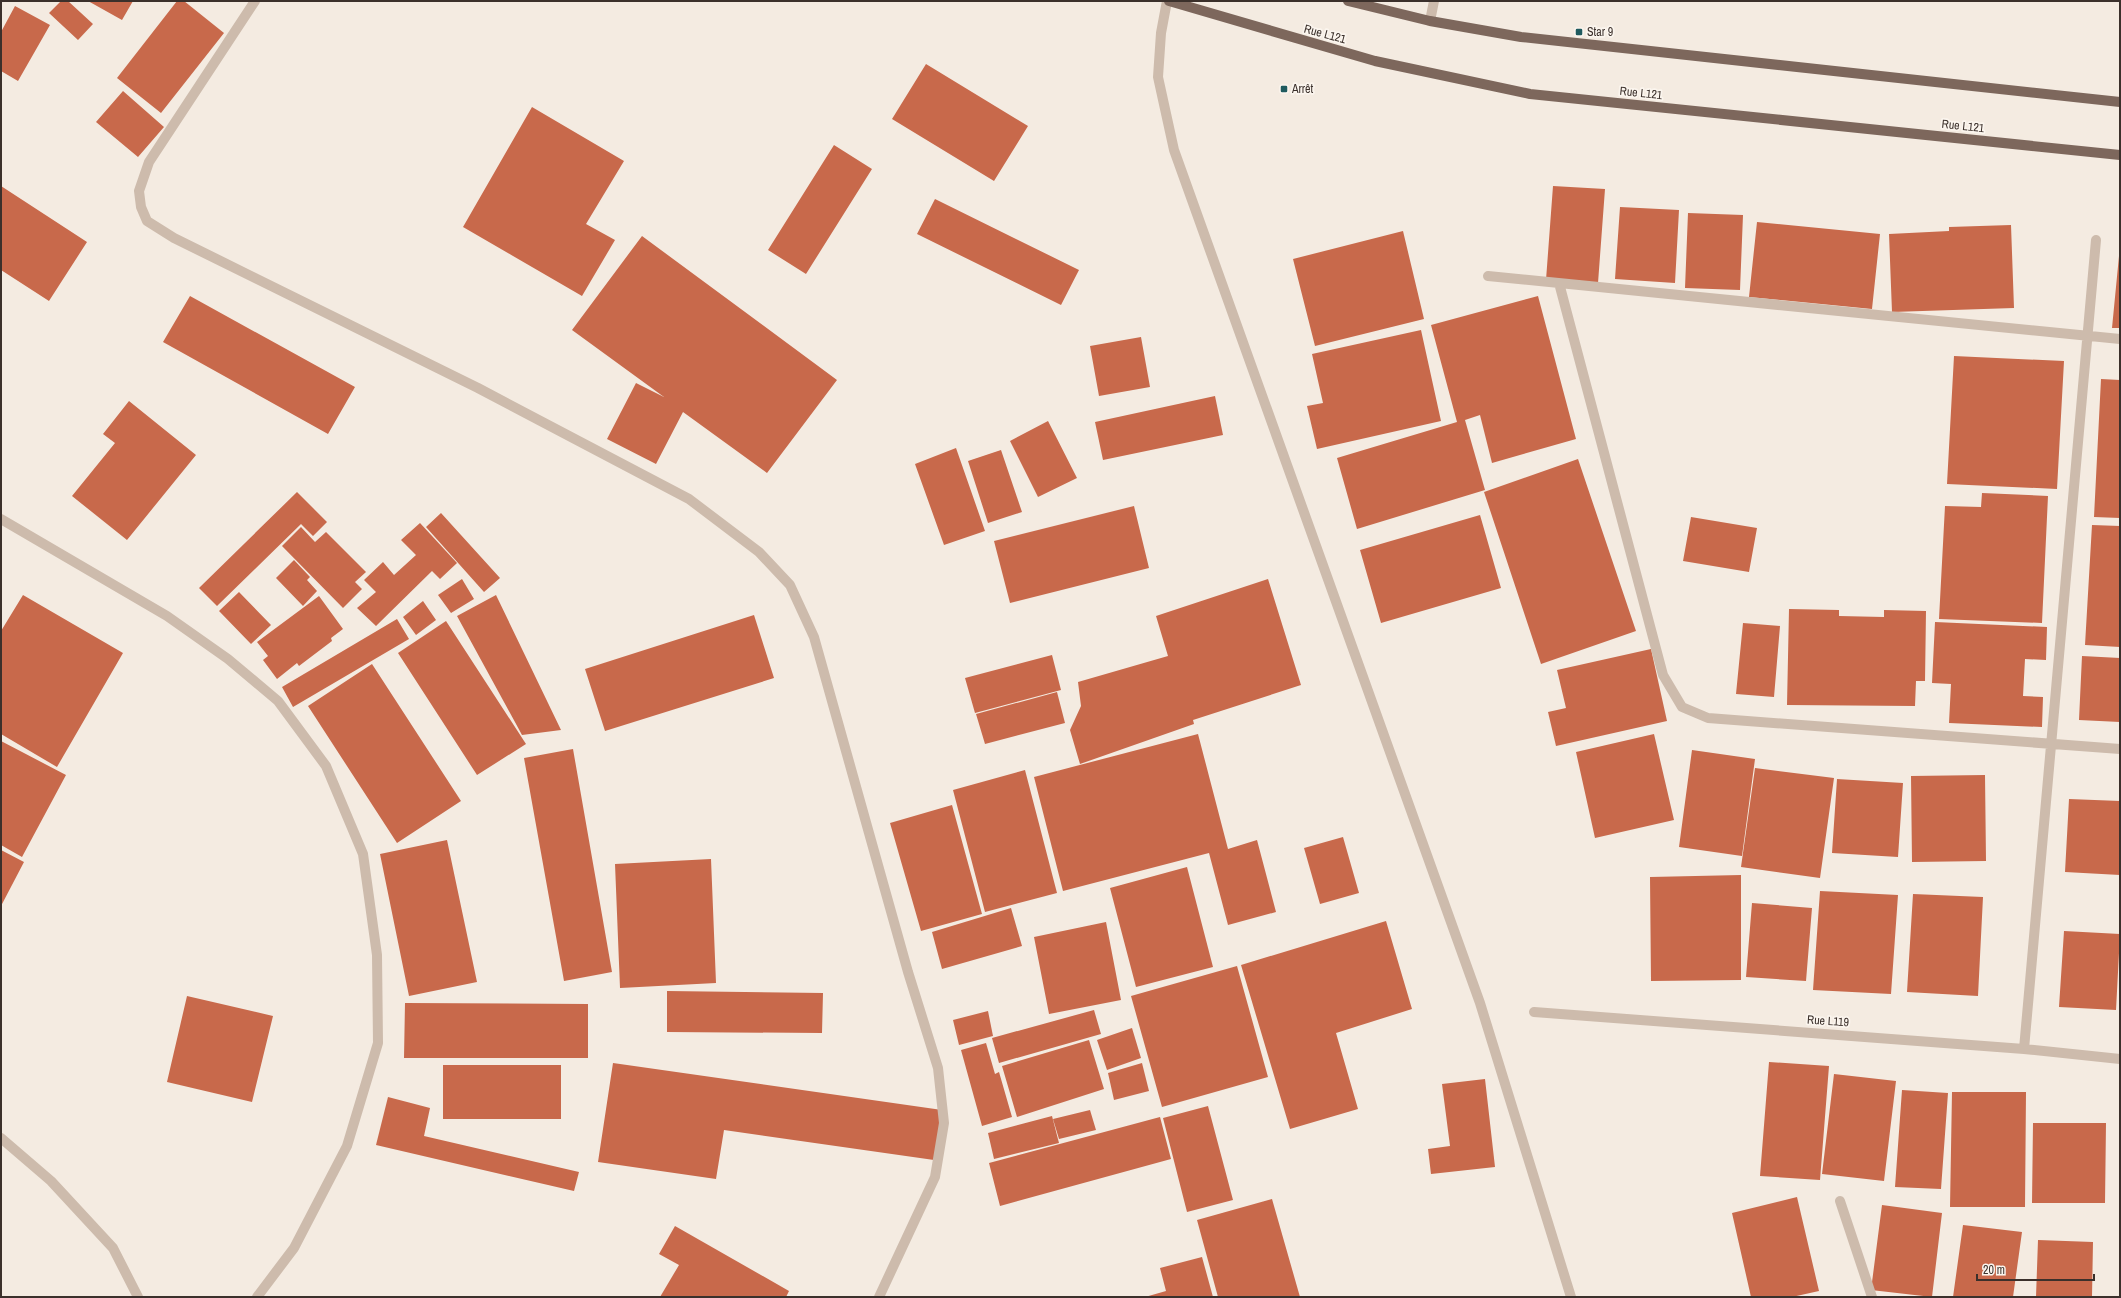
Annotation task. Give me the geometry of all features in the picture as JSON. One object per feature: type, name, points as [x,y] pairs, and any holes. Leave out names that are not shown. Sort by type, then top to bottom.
[{"type":"main road","name":"Rue L121","points":[[1168,1],[1375,61],[1530,94],[2120,155]]},
{"type":"main road","points":[[1348,1],[1430,21],[1521,37],[2120,102]]},
{"type":"street","points":[[255,1],[149,162],[139,191],[141,207],[147,221],[174,238],[478,388],[689,499],[759,552],[790,585],[814,638],[906,965],[938,1068],[944,1123],[935,1177],[879,1297]]},
{"type":"street","points":[[1168,1],[1162,33],[1158,77],[1174,150],[1480,1003],[1571,1297]]},
{"type":"street","points":[[1430,21],[1434,1]]},
{"type":"street","points":[[2024,1048],[2096,240]]},
{"type":"street","points":[[1488,276],[2120,339]]},
{"type":"street","points":[[1559,283],[1663,675],[1682,707],[1708,718],[2120,749]]},
{"type":"street","points":[[1,519],[167,616],[228,659],[278,702],[326,766],[363,854],[377,955],[378,1043],[347,1146],[294,1248],[257,1297]]},
{"type":"street","name":"Rue L119","points":[[1534,1012],[2024,1048],[2120,1059]]},
{"type":"street","points":[[1,1138],[51,1181],[113,1248],[138,1297]]},
{"type":"street","points":[[1840,1201],[1872,1297]]},
{"type":"building","points":[[61,1],[68,1],[93,24],[78,40],[49,13]]},
{"type":"building","points":[[88,1],[133,1],[122,20]]},
{"type":"building","points":[[177,1],[184,1],[224,33],[161,113],[117,78]]},
{"type":"building","points":[[15,6],[50,25],[18,81],[1,71],[1,32]]},
{"type":"building","points":[[926,64],[1028,126],[994,181],[892,119]]},
{"type":"building","points":[[123,91],[164,127],[138,157],[96,122]]},
{"type":"building","points":[[532,107],[624,161],[586,224],[615,240],[582,296],[463,227]]},
{"type":"building","points":[[834,145],[872,169],[806,274],[768,250]]},
{"type":"building","points":[[1,186],[87,242],[49,301],[1,270]]},
{"type":"building","points":[[1553,186],[1605,189],[1598,283],[1546,280]]},
{"type":"building","points":[[935,199],[1079,270],[1061,305],[917,234]]},
{"type":"building","points":[[1620,207],[1679,210],[1675,283],[1615,279]]},
{"type":"building","points":[[1688,213],[1743,215],[1740,290],[1685,288]]},
{"type":"building","points":[[1757,222],[1880,234],[1872,309],[1749,297]]},
{"type":"building","points":[[2011,225],[2014,308],[1892,312],[1889,234],[1949,231],[1949,227]]},
{"type":"building","points":[[1403,231],[1424,319],[1315,346],[1293,259]]},
{"type":"building","points":[[642,236],[837,380],[767,473],[683,412],[656,464],[607,439],[636,383],[664,397],[572,330]]},
{"type":"building","points":[[2119,256],[2120,328],[2112,328]]},
{"type":"building","points":[[190,296],[355,387],[328,434],[163,342]]},
{"type":"building","points":[[1538,296],[1576,439],[1492,463],[1480,415],[1465,420],[1485,490],[1357,529],[1337,458],[1457,422],[1431,325]]},
{"type":"building","points":[[1421,330],[1441,421],[1317,449],[1307,406],[1323,403],[1312,354]]},
{"type":"building","points":[[1141,337],[1150,387],[1099,396],[1090,346]]},
{"type":"building","points":[[1954,356],[2064,361],[2057,489],[1947,484]]},
{"type":"building","points":[[2101,379],[2120,380],[2120,518],[2094,517]]},
{"type":"building","points":[[1215,396],[1223,435],[1103,460],[1095,422]]},
{"type":"building","points":[[129,401],[196,455],[127,540],[72,496],[115,443],[103,434]]},
{"type":"building","points":[[1048,421],[1077,478],[1038,497],[1010,441]]},
{"type":"building","points":[[956,448],[985,531],[944,545],[915,464]]},
{"type":"building","points":[[1001,450],[1022,512],[988,523],[968,461]]},
{"type":"building","points":[[1578,459],[1636,631],[1541,664],[1484,492]]},
{"type":"building","points":[[297,492],[327,522],[313,536],[301,524],[217,606],[199,588]]},
{"type":"building","points":[[1982,493],[2048,496],[2042,623],[1939,619],[1945,506],[1981,507]]},
{"type":"building","points":[[1134,506],[1149,568],[1010,603],[994,541]]},
{"type":"building","points":[[441,513],[500,578],[484,592],[426,527]]},
{"type":"building","points":[[1480,515],[1501,588],[1381,623],[1360,550]]},
{"type":"building","points":[[1691,517],[1757,528],[1749,572],[1683,561]]},
{"type":"building","points":[[420,523],[457,563],[440,579],[432,571],[376,626],[357,608],[376,592],[364,580],[383,562],[394,575],[416,555],[401,540]]},
{"type":"building","points":[[2092,525],[2120,526],[2120,647],[2085,645]]},
{"type":"building","points":[[301,527],[315,542],[326,532],[366,572],[355,582],[362,589],[343,608],[282,546]]},
{"type":"building","points":[[294,560],[310,577],[307,580],[317,591],[303,606],[276,578]]},
{"type":"building","points":[[462,579],[474,599],[451,613],[438,595]]},
{"type":"building","points":[[1268,579],[1301,685],[1193,720],[1194,724],[1080,764],[1070,730],[1081,706],[1078,682],[1168,656],[1156,616]]},
{"type":"building","points":[[239,592],[271,625],[251,644],[219,611]]},
{"type":"building","points":[[23,595],[123,653],[57,767],[1,734],[1,631]]},
{"type":"building","points":[[496,595],[561,730],[522,735],[457,616]]},
{"type":"building","points":[[319,596],[343,629],[331,638],[332,641],[299,666],[297,663],[277,679],[263,660],[268,656],[257,642]]},
{"type":"building","points":[[423,601],[436,620],[416,635],[403,617]]},
{"type":"building","points":[[1789,609],[1839,610],[1839,616],[1884,617],[1884,610],[1926,611],[1925,681],[1916,681],[1915,706],[1787,705]]},
{"type":"building","points":[[754,615],[774,678],[605,731],[585,669]]},
{"type":"building","points":[[397,619],[409,639],[293,707],[282,687]]},
{"type":"building","points":[[446,621],[526,744],[477,775],[398,653]]},
{"type":"building","points":[[1935,622],[2047,627],[2046,660],[2025,659],[2023,696],[2043,697],[2042,727],[1949,723],[1951,684],[1932,683]]},
{"type":"building","points":[[1743,623],[1780,626],[1774,697],[1736,694]]},
{"type":"building","points":[[1651,649],[1667,721],[1556,746],[1548,712],[1566,708],[1557,670]]},
{"type":"building","points":[[1052,655],[1061,690],[975,713],[965,678]]},
{"type":"building","points":[[2082,656],[2120,658],[2120,722],[2079,720]]},
{"type":"building","points":[[372,664],[461,801],[397,843],[308,706]]},
{"type":"building","points":[[1057,692],[1065,723],[985,744],[976,714]]},
{"type":"building","points":[[1198,734],[1228,849],[1257,840],[1276,912],[1228,925],[1209,853],[1063,891],[1034,777]]},
{"type":"building","points":[[1654,734],[1674,820],[1595,838],[1576,752]]},
{"type":"building","points":[[1,741],[66,775],[22,857],[1,845]]},
{"type":"building","points":[[573,749],[612,972],[564,981],[524,758]]},
{"type":"building","points":[[1692,750],[1755,759],[1742,856],[1679,847]]},
{"type":"building","points":[[1755,768],[1834,778],[1820,878],[1741,867]]},
{"type":"building","points":[[1025,770],[1057,893],[985,912],[953,790]]},
{"type":"building","points":[[1985,775],[1986,861],[1912,862],[1911,776]]},
{"type":"building","points":[[1837,779],[1903,783],[1898,857],[1832,853]]},
{"type":"building","points":[[2069,799],[2120,801],[2120,875],[2065,872]]},
{"type":"building","points":[[952,805],[982,914],[921,931],[890,823]]},
{"type":"building","points":[[1343,837],[1359,893],[1320,904],[1304,848]]},
{"type":"building","points":[[447,840],[477,982],[409,996],[380,854]]},
{"type":"building","points":[[1,850],[24,862],[1,906]]},
{"type":"building","points":[[711,859],[716,983],[620,988],[615,864]]},
{"type":"building","points":[[1187,867],[1213,967],[1136,987],[1110,888]]},
{"type":"building","points":[[1741,875],[1741,980],[1651,981],[1650,877]]},
{"type":"building","points":[[1820,891],[1898,895],[1891,994],[1813,990]]},
{"type":"building","points":[[1913,894],[1983,897],[1978,996],[1907,992]]},
{"type":"building","points":[[1752,903],[1812,908],[1806,981],[1746,977]]},
{"type":"building","points":[[1011,908],[1022,946],[942,969],[932,932]]},
{"type":"building","points":[[1386,921],[1412,1009],[1336,1033],[1358,1109],[1290,1129],[1241,965]]},
{"type":"building","points":[[1106,922],[1121,1000],[1049,1014],[1034,937]]},
{"type":"building","points":[[2064,931],[2120,934],[2116,1010],[2059,1007]]},
{"type":"building","points":[[1237,966],[1268,1077],[1162,1107],[1131,996]]},
{"type":"building","points":[[667,991],[823,993],[822,1033],[667,1032]]},
{"type":"building","points":[[187,996],[273,1016],[252,1102],[167,1082]]},
{"type":"building","points":[[405,1003],[588,1004],[588,1058],[404,1058]]},
{"type":"building","points":[[1094,1010],[1101,1034],[999,1063],[992,1038]]},
{"type":"building","points":[[988,1011],[993,1036],[959,1045],[953,1020]]},
{"type":"building","points":[[1132,1028],[1141,1058],[1107,1070],[1097,1040]]},
{"type":"building","points":[[1089,1040],[1104,1089],[1017,1117],[1002,1066]]},
{"type":"building","points":[[986,1043],[995,1074],[999,1072],[1012,1117],[982,1126],[961,1050]]},
{"type":"building","points":[[1769,1062],[1829,1066],[1820,1180],[1760,1176]]},
{"type":"building","points":[[613,1063],[942,1110],[934,1160],[724,1130],[716,1179],[598,1162]]},
{"type":"building","points":[[1142,1063],[1149,1091],[1114,1100],[1108,1073]]},
{"type":"building","points":[[443,1065],[561,1065],[561,1119],[443,1119]]},
{"type":"building","points":[[1834,1074],[1896,1081],[1884,1181],[1822,1174]]},
{"type":"building","points":[[1485,1079],[1495,1167],[1431,1174],[1428,1149],[1450,1146],[1442,1084]]},
{"type":"building","points":[[1902,1090],[1948,1093],[1941,1189],[1895,1187]]},
{"type":"building","points":[[1952,1092],[2026,1092],[2025,1207],[1950,1207]]},
{"type":"building","points":[[388,1097],[430,1108],[424,1136],[579,1172],[574,1191],[376,1145]]},
{"type":"building","points":[[1208,1106],[1233,1200],[1187,1212],[1163,1118]]},
{"type":"building","points":[[1090,1110],[1096,1130],[1059,1139],[1053,1119]]},
{"type":"building","points":[[1052,1116],[1059,1143],[994,1159],[988,1133]]},
{"type":"building","points":[[1160,1117],[1171,1159],[1000,1206],[989,1163]]},
{"type":"building","points":[[2033,1123],[2106,1123],[2105,1203],[2032,1203]]},
{"type":"building","points":[[1797,1197],[1819,1291],[1792,1297],[1751,1297],[1732,1213]]},
{"type":"building","points":[[1272,1199],[1300,1297],[1218,1297],[1197,1220]]},
{"type":"building","points":[[1882,1205],[1942,1213],[1932,1297],[1871,1290]]},
{"type":"building","points":[[1963,1225],[2022,1232],[2013,1297],[1953,1297]]},
{"type":"building","points":[[675,1226],[789,1291],[786,1297],[660,1297],[679,1265],[659,1254]]},
{"type":"building","points":[[2038,1240],[2093,1242],[2092,1297],[2036,1297]]},
{"type":"building","points":[[1202,1257],[1213,1297],[1145,1297],[1166,1291],[1160,1268]]},
{"type":"place","name":"Star 9","points":[[1579,32]]},
{"type":"place","name":"Arrêt","points":[[1284,89]]}]
